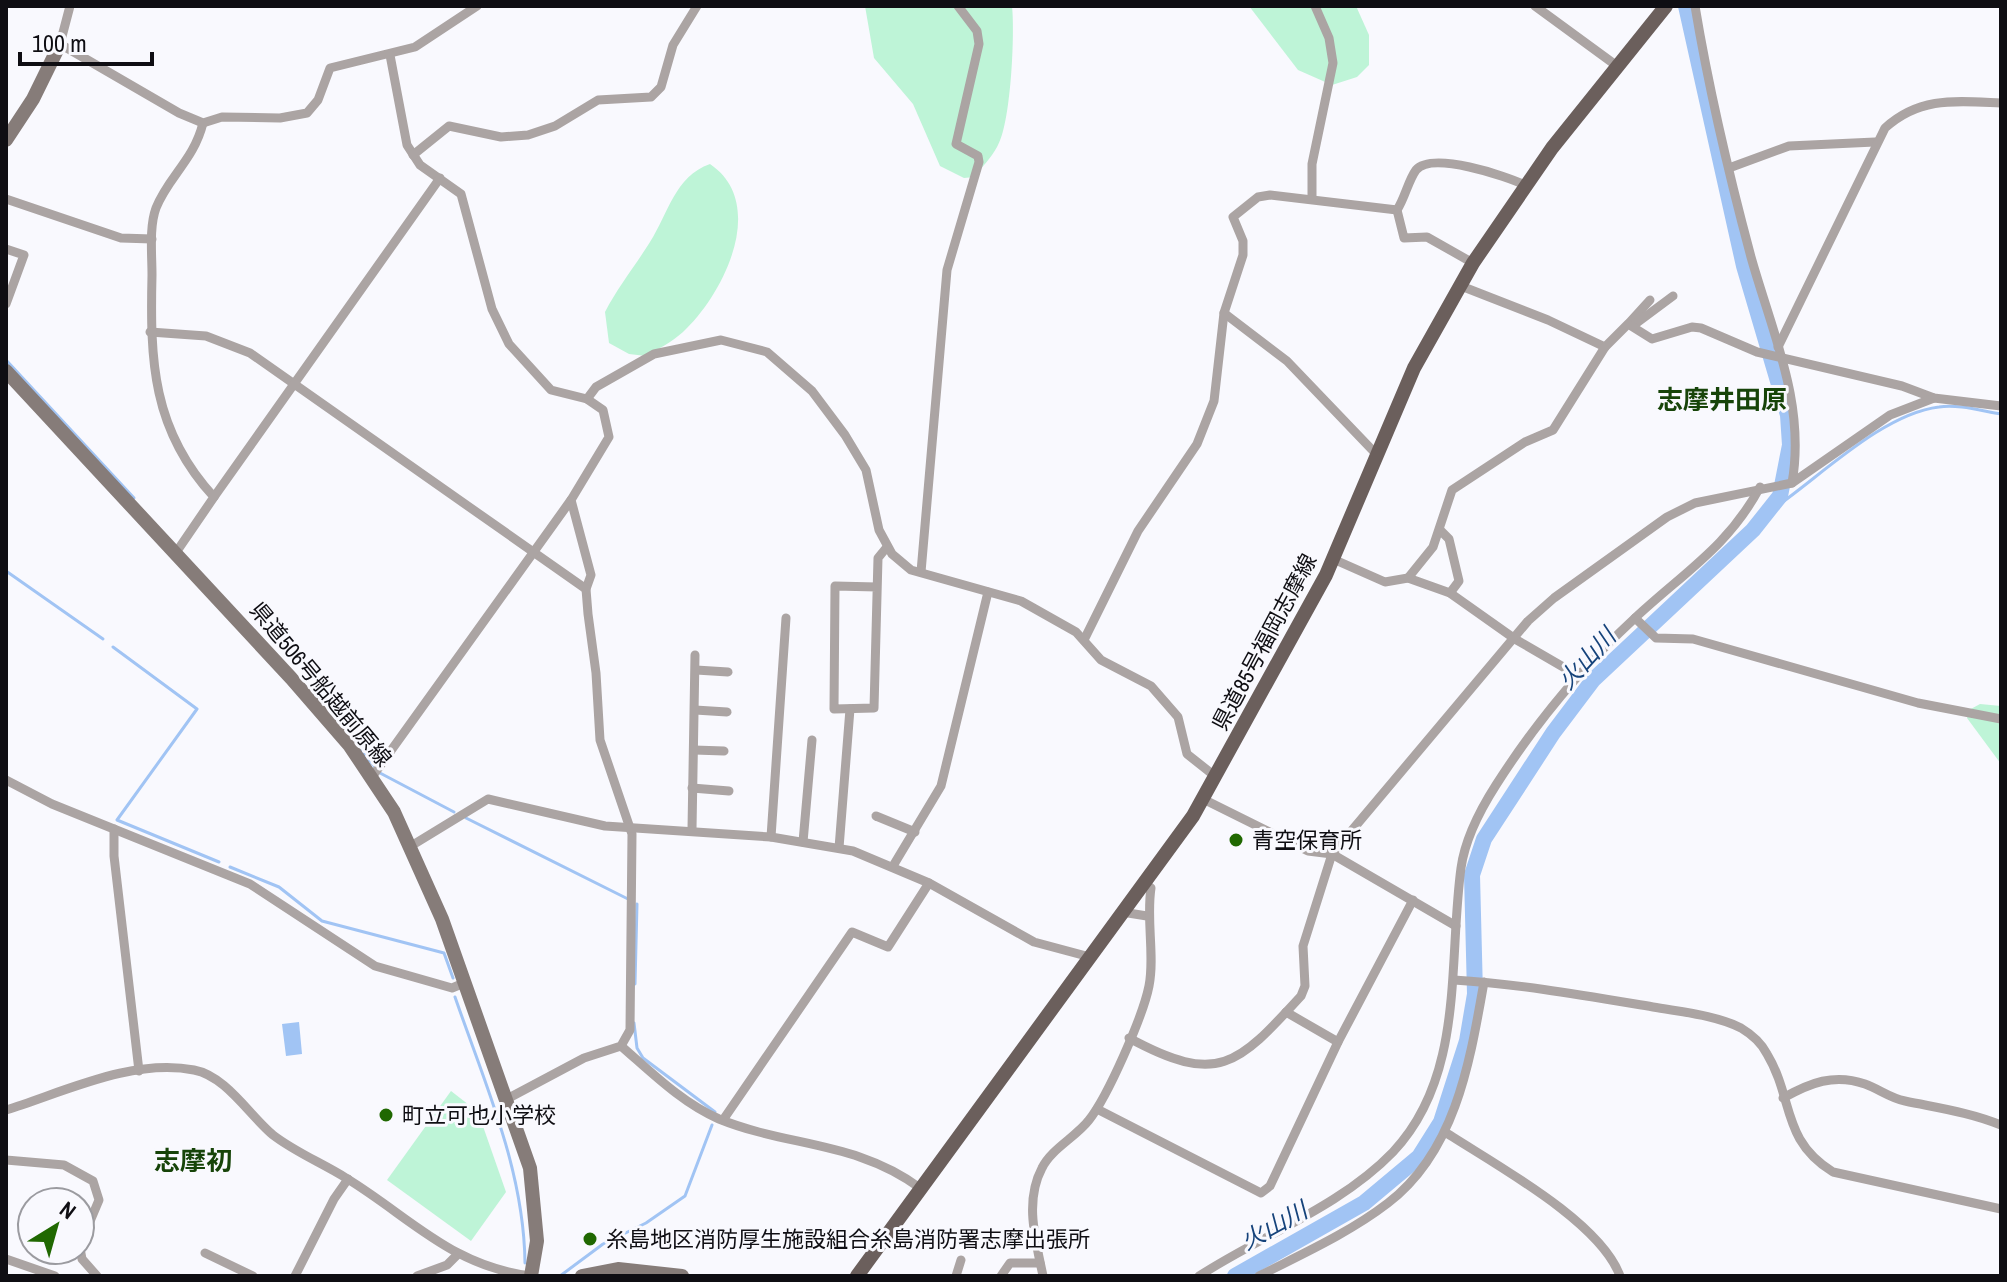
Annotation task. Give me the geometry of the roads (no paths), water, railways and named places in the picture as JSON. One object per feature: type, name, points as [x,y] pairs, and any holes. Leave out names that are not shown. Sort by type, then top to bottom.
[{"type":"main road","name":"県道85号福岡志摩線","points":[[857,1276],[1203,799],[1333,559],[1414,368],[1473,263],[1525,185],[1666,6]]},
{"type":"main road","points":[[6,140],[33,99],[60,44]]},
{"type":"main road","name":"県道506号船越前原線","points":[[6,371],[376,771],[411,846],[530,1168],[536,1198],[537,1241],[531,1276]]},
{"type":"main road","points":[[582,1276],[618,1269],[682,1276]]},
{"type":"street","points":[[70,6],[60,44],[179,113],[203,123],[222,117],[280,118],[307,113],[318,100],[330,68],[415,47],[477,6]]},
{"type":"street","points":[[413,155],[449,126],[501,137],[528,135],[555,126],[598,100],[651,97],[661,87],[673,45],[697,6]]},
{"type":"street","points":[[921,572],[947,270],[979,162],[978,156],[956,144],[979,44],[971,21],[958,6]]},
{"type":"street","points":[[1312,199],[1312,164],[1333,63],[1329,38],[1315,6]]},
{"type":"street","points":[[1535,6],[1617,66]]},
{"type":"street","points":[[1695,6],[1729,168],[1796,417],[1797,455],[1792,483]]},
{"type":"street","points":[[376,771],[571,500],[609,437],[603,410],[587,399],[551,390],[509,344],[492,309],[461,194],[420,165],[402,129],[390,55]]},
{"type":"street","points":[[1778,347],[1875,142],[1900,115],[1922,104],[1951,100],[2001,103]]},
{"type":"street","points":[[203,123],[187,163],[155,210],[150,332],[152,369],[174,440],[214,497]]},
{"type":"street","points":[[1729,168],[1789,146],[1875,142]]},
{"type":"street","points":[[1473,263],[1427,237],[1404,238],[1397,210],[1416,170],[1431,164],[1476,168],[1525,185]]},
{"type":"street","points":[[175,554],[440,178]]},
{"type":"street","points":[[1084,640],[1132,541],[1197,444],[1214,401],[1224,313],[1243,255],[1243,241],[1233,217],[1258,197],[1312,199],[1397,210]]},
{"type":"street","points":[[6,199],[121,238],[152,239]]},
{"type":"street","points":[[6,249],[24,255],[6,304]]},
{"type":"street","points":[[1461,286],[1548,320],[1605,347]]},
{"type":"street","points":[[1408,578],[1433,547],[1441,531],[1452,490],[1525,442],[1553,430],[1605,347],[1673,296]]},
{"type":"street","points":[[1631,325],[1650,300]]},
{"type":"street","points":[[1224,313],[1287,361],[1378,456]]},
{"type":"street","points":[[1631,325],[1652,339],[1692,327],[1701,328],[1782,359],[1902,386],[1934,398],[2001,406]]},
{"type":"street","points":[[150,332],[206,336],[235,345],[586,589]]},
{"type":"street","points":[[587,399],[596,387],[654,354],[721,340],[758,347],[812,391],[845,435],[866,470],[879,530],[887,547],[911,570],[1021,601],[1084,640],[1101,660],[1151,686],[1178,717],[1187,754],[1216,777]]},
{"type":"street","points":[[1129,1038],[1165,1057],[1215,1066],[1241,1054],[1286,1012],[1305,986],[1303,946],[1332,854],[1515,639],[1554,598],[1667,517],[1695,503],[1760,487],[1792,483],[1890,415],[1934,398]]},
{"type":"street","points":[[1199,1276],[1343,1192],[1383,1162],[1403,1141],[1423,1106],[1441,1059],[1454,980],[1461,868],[1479,814],[1509,765],[1577,675],[1737,527],[1760,487]]},
{"type":"street","points":[[507,1099],[584,1058],[621,1046],[630,1030],[633,882],[630,829],[600,740],[586,589],[591,575],[571,500]]},
{"type":"street","points":[[1441,531],[1449,539],[1459,581],[1450,593]]},
{"type":"street","points":[[877,587],[835,586],[834,709],[874,708],[878,558],[887,547]]},
{"type":"street","points":[[1333,559],[1385,582],[1408,578],[1450,593],[1515,639],[1577,675]]},
{"type":"street","points":[[893,866],[915,832],[947,769],[988,592]]},
{"type":"street","points":[[771,837],[786,618]]},
{"type":"street","points":[[1637,620],[1653,635],[1693,639],[1918,703],[2001,719]]},
{"type":"street","points":[[692,829],[695,655]]},
{"type":"street","points":[[696,670],[728,672]]},
{"type":"street","points":[[839,848],[850,709]]},
{"type":"street","points":[[695,710],[727,712]]},
{"type":"street","points":[[803,842],[812,740]]},
{"type":"street","points":[[694,750],[724,751]]},
{"type":"street","points":[[6,780],[52,804],[250,884],[375,966],[452,988],[464,983]]},
{"type":"street","points":[[692,788],[729,791]]},
{"type":"street","points":[[411,846],[488,799],[630,829],[692,829],[803,842],[839,848],[893,866],[1034,942],[1090,957]]},
{"type":"street","points":[[1203,799],[1308,851],[1332,854],[1456,926]]},
{"type":"street","points":[[876,816],[915,832]]},
{"type":"street","points":[[114,829],[114,856],[139,1071]]},
{"type":"street","points":[[723,1120],[852,932],[888,947],[929,883]]},
{"type":"street","points":[[1043,1276],[1032,1209],[1041,1168],[1097,1109],[1149,986],[1147,916],[1151,888],[1144,883]]},
{"type":"street","points":[[1097,1109],[1261,1193],[1270,1186],[1338,1042],[1413,900]]},
{"type":"street","points":[[1122,912],[1147,916]]},
{"type":"street","points":[[1454,980],[1684,1013],[1741,1028],[1768,1055],[1802,1145],[1833,1172],[2001,1209]]},
{"type":"street","points":[[1259,1276],[1335,1237],[1388,1203],[1420,1171],[1445,1132],[1472,1046],[1482,982]]},
{"type":"street","points":[[1286,1012],[1338,1042]]},
{"type":"street","points":[[621,1046],[673,1090],[723,1120],[869,1157],[920,1188]]},
{"type":"street","points":[[6,1110],[139,1071],[172,1068],[205,1073],[272,1133],[348,1179],[429,1238],[488,1268],[531,1276]]},
{"type":"street","points":[[1783,1098],[1809,1084],[1839,1079],[1867,1084],[1902,1100],[1950,1108],[2001,1125]]},
{"type":"street","points":[[1445,1132],[1546,1198],[1591,1234],[1611,1257],[1620,1276]]},
{"type":"street","points":[[6,1160],[64,1165],[93,1181],[95,1186]]},
{"type":"street","points":[[295,1276],[334,1199],[348,1179]]},
{"type":"street","points":[[205,1253],[253,1276]]},
{"type":"street","points":[[417,1276],[447,1265],[458,1254]]},
{"type":"street","points":[[6,1259],[57,1276]]},
{"type":"street","points":[[956,1276],[961,1260]]},
{"type":"street","points":[[1001,1276],[1010,1263],[1040,1263]]},
{"type":"water","points":[[299,1022],[302,1054],[286,1056],[282,1024]]},
{"type":"waterway","name":"火山川","points":[[1235,1276],[1364,1203],[1419,1157],[1441,1122],[1467,1041],[1475,994],[1472,875],[1484,839],[1553,733],[1593,680],[1753,530],[1780,496],[1790,445],[1788,415],[1744,266],[1686,6]]},
{"type":"waterway","points":[[6,360],[134,498]]},
{"type":"waterway","points":[[1770,511],[1873,435],[1917,412],[1954,406],[2001,414]]},
{"type":"waterway","points":[[6,571],[103,639]]},
{"type":"waterway","points":[[113,647],[197,709],[117,820],[219,862]]},
{"type":"waterway","points":[[362,751],[375,767]]},
{"type":"waterway","points":[[380,773],[454,812]]},
{"type":"waterway","points":[[466,818],[628,899]]},
{"type":"waterway","points":[[230,867],[279,887],[322,921],[444,953],[453,978]]},
{"type":"waterway","points":[[635,984],[637,904]]},
{"type":"waterway","points":[[455,997],[510,1161],[518,1194],[525,1263]]},
{"type":"waterway","points":[[634,1023],[637,1048],[643,1058],[715,1112]]},
{"type":"waterway","points":[[560,1276],[603,1244],[646,1223],[685,1196],[712,1125]]},
{"type":"place","name":"青空保育所","points":[[1236,840]]},
{"type":"place","name":"町立可也小学校","points":[[386,1115]]},
{"type":"place","name":"糸島地区消防厚生施設組合糸島消防署志摩出張所","points":[[590,1239]]},
{"type":"district","name":"志摩井田原","points":[[1722,400]]},
{"type":"district","name":"志摩初","points":[[193,1161]]}]
